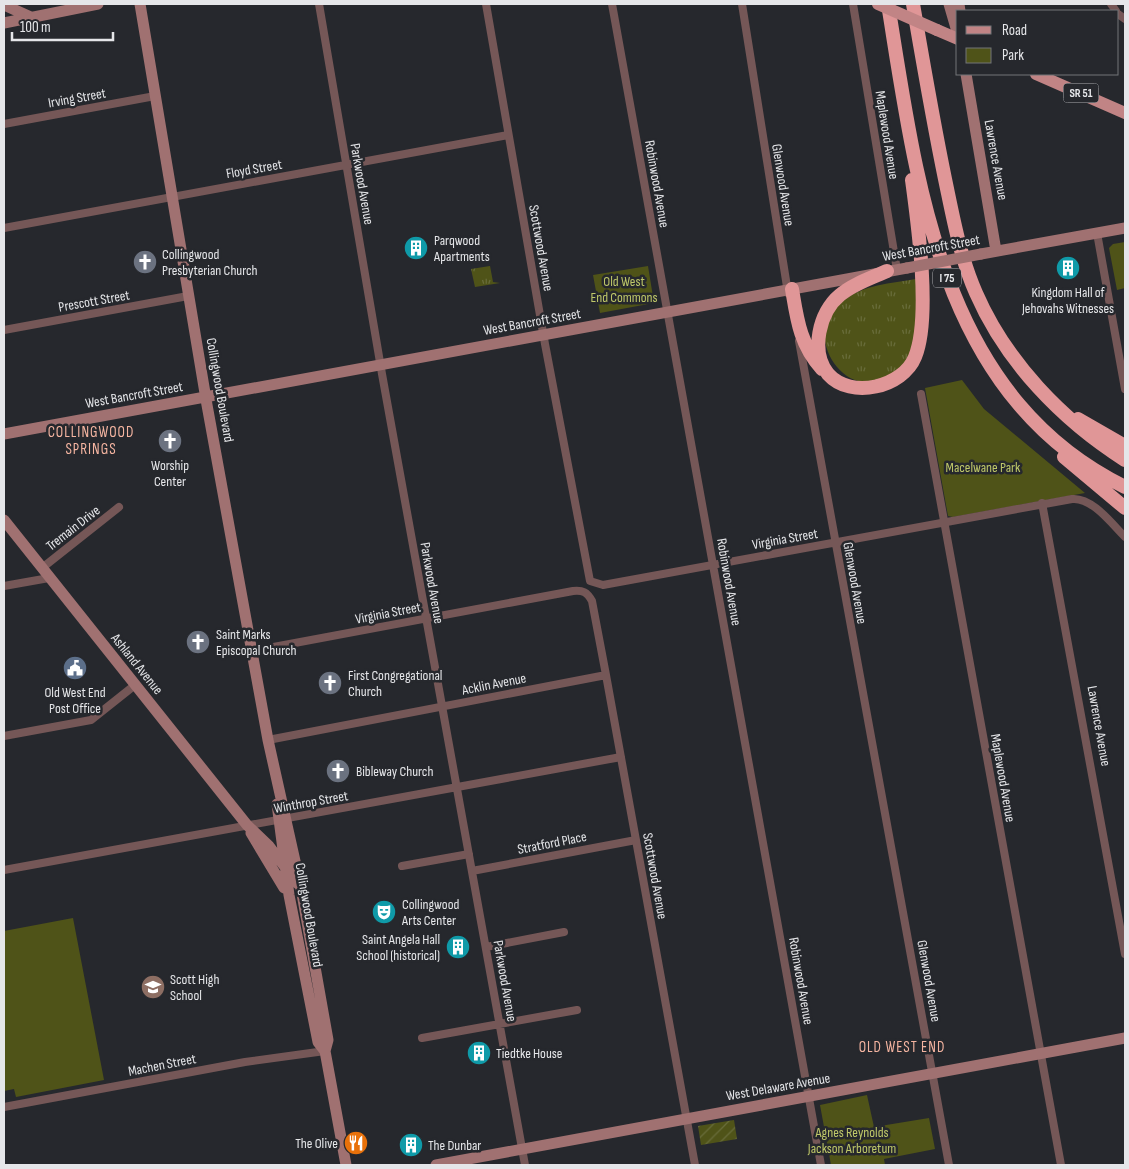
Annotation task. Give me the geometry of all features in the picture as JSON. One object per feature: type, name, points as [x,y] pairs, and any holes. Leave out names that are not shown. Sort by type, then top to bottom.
[{"type":"highway","name":"I 75","points":[[888,4],[899,72],[929,218],[943,270],[960,312],[997,375],[1010,393],[1046,431],[1092,467],[1125,486]]},
{"type":"highway","name":"I 75","points":[[913,4],[950,203],[968,273],[993,327],[1012,356],[1062,411],[1098,443],[1125,460]]},
{"type":"highway","points":[[789,289],[798,328],[804,344],[816,362],[828,374],[840,382],[859,388],[878,386],[897,378],[910,366],[917,352],[922,324],[919,244],[899,72]]},
{"type":"highway","points":[[828,374],[821,357],[819,338],[826,312],[841,294],[897,270]]},
{"type":"highway","points":[[997,375],[1005,400],[1020,417],[1125,508]]},
{"type":"highway","points":[[1062,411],[1089,424],[1125,446]]},
{"type":"main road","points":[[878,4],[956,38]]},
{"type":"main road","name":"SR 51","points":[[1038,75],[1125,113]]},
{"type":"street","points":[[4,23],[98,4]]},
{"type":"street","name":"Collingwood Boulevard","points":[[140,4],[188,296],[252,652],[283,820],[301,888],[328,1040],[325,1051],[346,1165]]},
{"type":"street","name":"Parkwood Avenue","points":[[319,4],[380,365],[525,1165]]},
{"type":"street","name":"Scottwood Avenue","points":[[486,4],[586,572],[592,583]]},
{"type":"street","name":"Robinwood Avenue","points":[[612,4],[821,1165]]},
{"type":"street","name":"Glenwood Avenue","points":[[742,4],[789,289],[792,319],[801,348],[950,1165]]},
{"type":"street","name":"Maplewood Avenue","points":[[853,4],[897,270]]},
{"type":"street","points":[[949,4],[956,28]]},
{"type":"street","points":[[4,5],[33,18]]},
{"type":"street","name":"Lawrence Avenue","points":[[966,75],[996,251]]},
{"type":"street","name":"Irving Street","points":[[4,124],[155,96]]},
{"type":"street","name":"Floyd Street","points":[[4,228],[508,135]]},
{"type":"street","name":"West Bancroft Street","points":[[4,431],[206,397],[1125,228]]},
{"type":"street","points":[[1097,233],[1125,389]]},
{"type":"street","name":"Prescott Street","points":[[4,330],[188,296]]},
{"type":"street","name":"Maplewood Avenue","points":[[921,394],[1061,1165]]},
{"type":"street","name":"Virginia Street","points":[[592,583],[603,585],[1042,503],[1080,498],[1125,537]]},
{"type":"street","name":"Lawrence Avenue","points":[[1042,503],[1125,954]]},
{"type":"street","name":"Tremain Drive","points":[[42,568],[119,507]]},
{"type":"street","name":"Ashland Avenue","points":[[4,520],[247,825],[284,864],[301,888]]},
{"type":"street","points":[[4,586],[49,578]]},
{"type":"street","name":"Virginia Street","points":[[252,652],[573,591],[586,593]]},
{"type":"street","name":"Scottwood Avenue","points":[[586,593],[592,601],[695,1165]]},
{"type":"street","name":"Acklin Avenue","points":[[268,740],[606,675]]},
{"type":"street","points":[[4,736],[91,720],[135,685]]},
{"type":"street","name":"Winthrop Street","points":[[4,870],[621,757]]},
{"type":"street","name":"Collingwood Boulevard","points":[[283,820],[284,864],[289,895],[318,1042],[325,1051]]},
{"type":"street","name":"Ashland Avenue","points":[[247,825],[289,895]]},
{"type":"street","name":"Stratford Place","points":[[472,871],[636,840]]},
{"type":"street","points":[[402,866],[469,854]]},
{"type":"street","points":[[486,947],[564,932]]},
{"type":"street","points":[[305,978],[317,981]]},
{"type":"street","points":[[422,1038],[577,1010]]},
{"type":"street","name":"West Delaware Avenue","points":[[436,1165],[1125,1038]]},
{"type":"street","name":"Machen Street","points":[[4,1107],[245,1062],[325,1051]]},
{"type":"green space","points":[[1125,242],[1125,288],[1117,290],[1109,248],[1113,244]]},
{"type":"green space","points":[[490,266],[493,282],[500,283],[475,287],[471,269]]},
{"type":"green space","name":"Old West End Commons","points":[[648,266],[654,303],[600,313],[593,275]]},
{"type":"green space","points":[[916,279],[916,333],[911,353],[903,367],[871,382],[860,382],[840,371],[833,362],[825,340],[825,329],[830,313],[843,301],[859,291]]},
{"type":"green space","name":"Macelwane Park","points":[[962,380],[984,409],[1085,493],[953,517],[948,516],[925,388]]},
{"type":"green space","points":[[73,918],[104,1080],[16,1097],[14,1089],[4,1091],[4,931]]},
{"type":"green space","name":"Agnes Reynolds Jackson Arboretum","points":[[867,1095],[874,1127],[929,1118],[935,1149],[884,1159],[885,1165],[831,1165],[820,1105]]},
{"type":"green space","points":[[734,1120],[737,1139],[701,1145],[698,1126]]},
{"type":"place","name":"Parqwood Apartments","points":[[416,248]]},
{"type":"place","name":"Collingwood Presbyterian Church","points":[[145,262]]},
{"type":"place","name":"Kingdom Hall of Jehovahs Witnesses","points":[[1068,268]]},
{"type":"place","name":"Worship Center","points":[[170,441]]},
{"type":"place","name":"Saint Marks Episcopal Church","points":[[198,642]]},
{"type":"place","name":"Old West End Post Office","points":[[75,668]]},
{"type":"place","name":"First Congregational Church","points":[[330,683]]},
{"type":"place","name":"Bibleway Church","points":[[338,771]]},
{"type":"place","name":"Collingwood Arts Center","points":[[384,912]]},
{"type":"place","name":"Saint Angela Hall School (historical)","points":[[458,947]]},
{"type":"place","name":"Scott High School","points":[[153,987]]},
{"type":"place","name":"Tiedtke House","points":[[479,1053]]},
{"type":"place","name":"The Olive","points":[[356,1143]]},
{"type":"place","name":"The Dunbar","points":[[411,1145]]},
{"type":"district","name":"COLLINGWOOD SPRINGS","points":[[91,440]]},
{"type":"district","name":"OLD WEST END","points":[[902,1047]]}]
